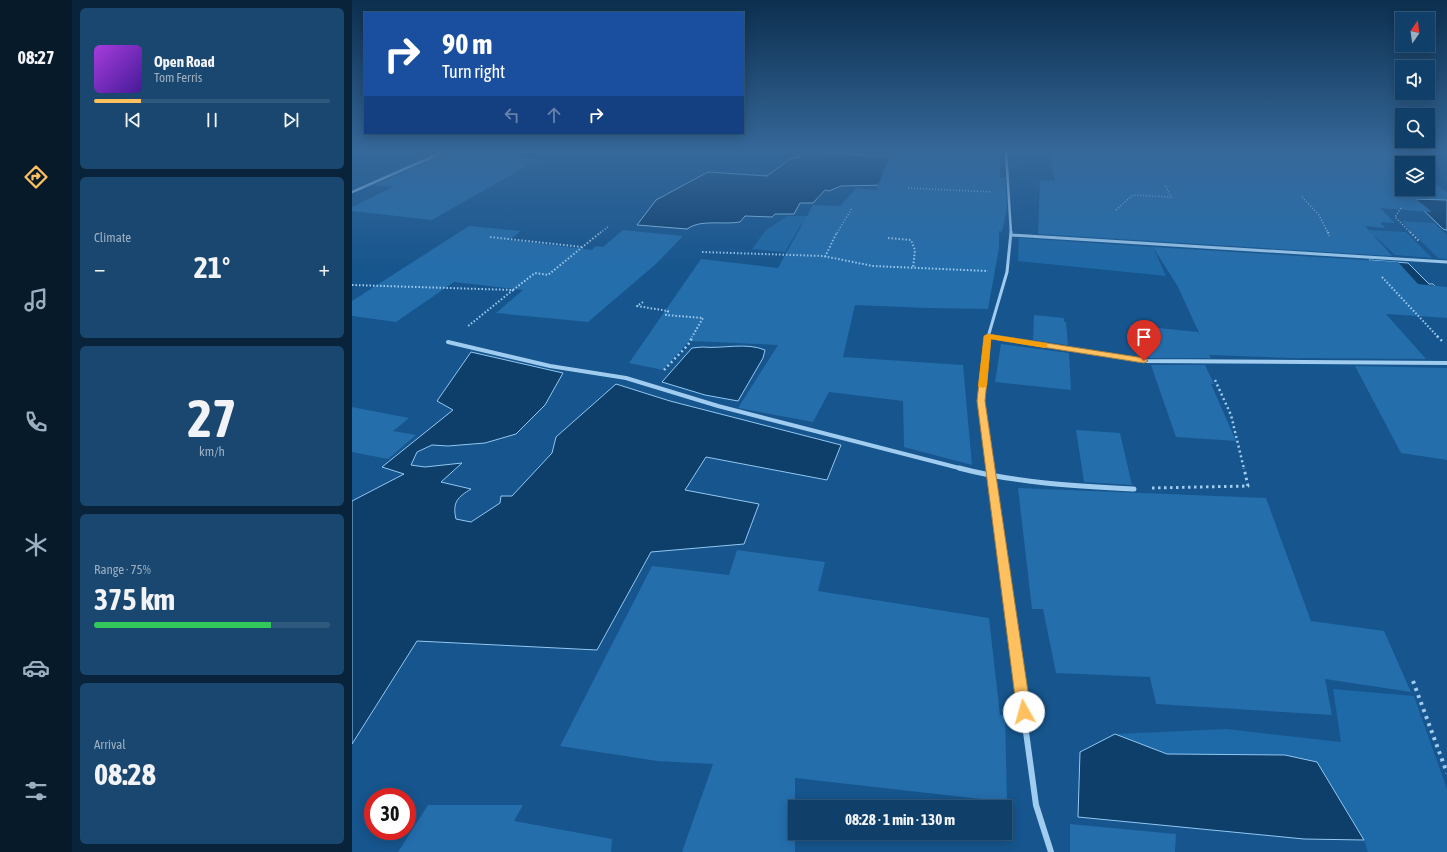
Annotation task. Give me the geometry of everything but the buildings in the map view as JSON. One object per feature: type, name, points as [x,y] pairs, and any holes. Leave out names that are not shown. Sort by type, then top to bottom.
[{"type":"street","points":[[1007,193],[1011,234],[1007,272],[988,336],[981,401],[1036,805],[1051,852]]},
{"type":"street","points":[[1011,234],[1447,262]]},
{"type":"street","points":[[988,336],[1144,361],[1447,363]]},
{"type":"street","points":[[448,342],[550,366],[626,378],[718,406],[990,476],[1083,486],[1134,489]]},
{"type":"path","points":[[982,192],[1007,193]]},
{"type":"path","points":[[1116,210],[1133,195],[1171,197],[1168,192]]},
{"type":"path","points":[[1302,198],[1314,209],[1327,227],[1330,241]]},
{"type":"path","points":[[825,257],[841,225],[852,208]]},
{"type":"path","points":[[1401,208],[1395,217],[1439,261]]},
{"type":"path","points":[[448,342],[535,273],[548,275],[609,226]]},
{"type":"path","points":[[490,237],[583,247]]},
{"type":"path","points":[[888,238],[911,240],[915,246],[916,254],[913,268]]},
{"type":"path","points":[[702,252],[825,257],[874,266],[1007,272]]},
{"type":"path","points":[[1364,257],[1447,347]]},
{"type":"path","points":[[352,285],[513,290]]},
{"type":"path","points":[[643,302],[637,306],[668,311],[666,315],[703,318],[688,345],[650,385]]},
{"type":"path","points":[[1134,489],[1248,486],[1231,415],[1207,361]]},
{"type":"path","points":[[1413,681],[1447,773]]},
{"type":"shaded area","points":[[671,192],[823,192],[813,203],[800,203],[794,214],[775,214],[772,217],[745,216],[740,222],[705,223],[692,226],[687,229],[637,225],[656,200]]},
{"type":"shaded area","points":[[1412,199],[1447,200],[1447,230],[1443,229]]},
{"type":"shaded area","points":[[787,216],[816,216],[838,224],[802,223],[785,252],[752,249],[766,230]]},
{"type":"shaded area","points":[[1401,221],[1434,223],[1447,235],[1447,259],[1438,258]]},
{"type":"shaded area","points":[[1367,230],[1406,232],[1432,258],[1395,255],[1375,236],[1345,234]]},
{"type":"shaded area","points":[[1019,238],[1153,247],[1166,276],[1018,261]]},
{"type":"shaded area","points":[[1369,260],[1408,263],[1429,284],[1433,284],[1444,296],[1403,294]]},
{"type":"shaded area","points":[[750,346],[765,350],[763,358],[738,401],[705,395],[662,382],[692,348]]},
{"type":"shaded area","points":[[471,352],[563,373],[545,405],[516,434],[485,443],[448,446],[432,445],[417,452],[411,465],[425,467],[462,463],[441,482],[471,489],[457,501],[455,508],[456,519],[471,522],[500,503],[501,496],[512,496],[552,453],[556,437],[616,384],[670,401],[841,445],[827,480],[706,457],[685,490],[759,504],[744,544],[651,552],[597,650],[417,641],[352,744],[352,501],[404,474],[382,467],[453,410],[437,401]]},
{"type":"shaded area","points":[[1333,689],[1414,696],[1447,789],[1447,852],[1368,852],[1364,840],[1317,762],[1285,755],[1167,754],[1115,734],[1227,729],[1341,742]]},
{"type":"shaded area","points":[[1115,734],[1167,754],[1285,755],[1317,762],[1364,840],[1304,839],[1078,817],[1080,752]]},
{"type":"slow traffic","points":[[983,386],[988,336],[1045,345]]},
{"type":"route","points":[[1024,712],[1012,620],[990,476],[981,401],[988,336],[1144,361]]}]
